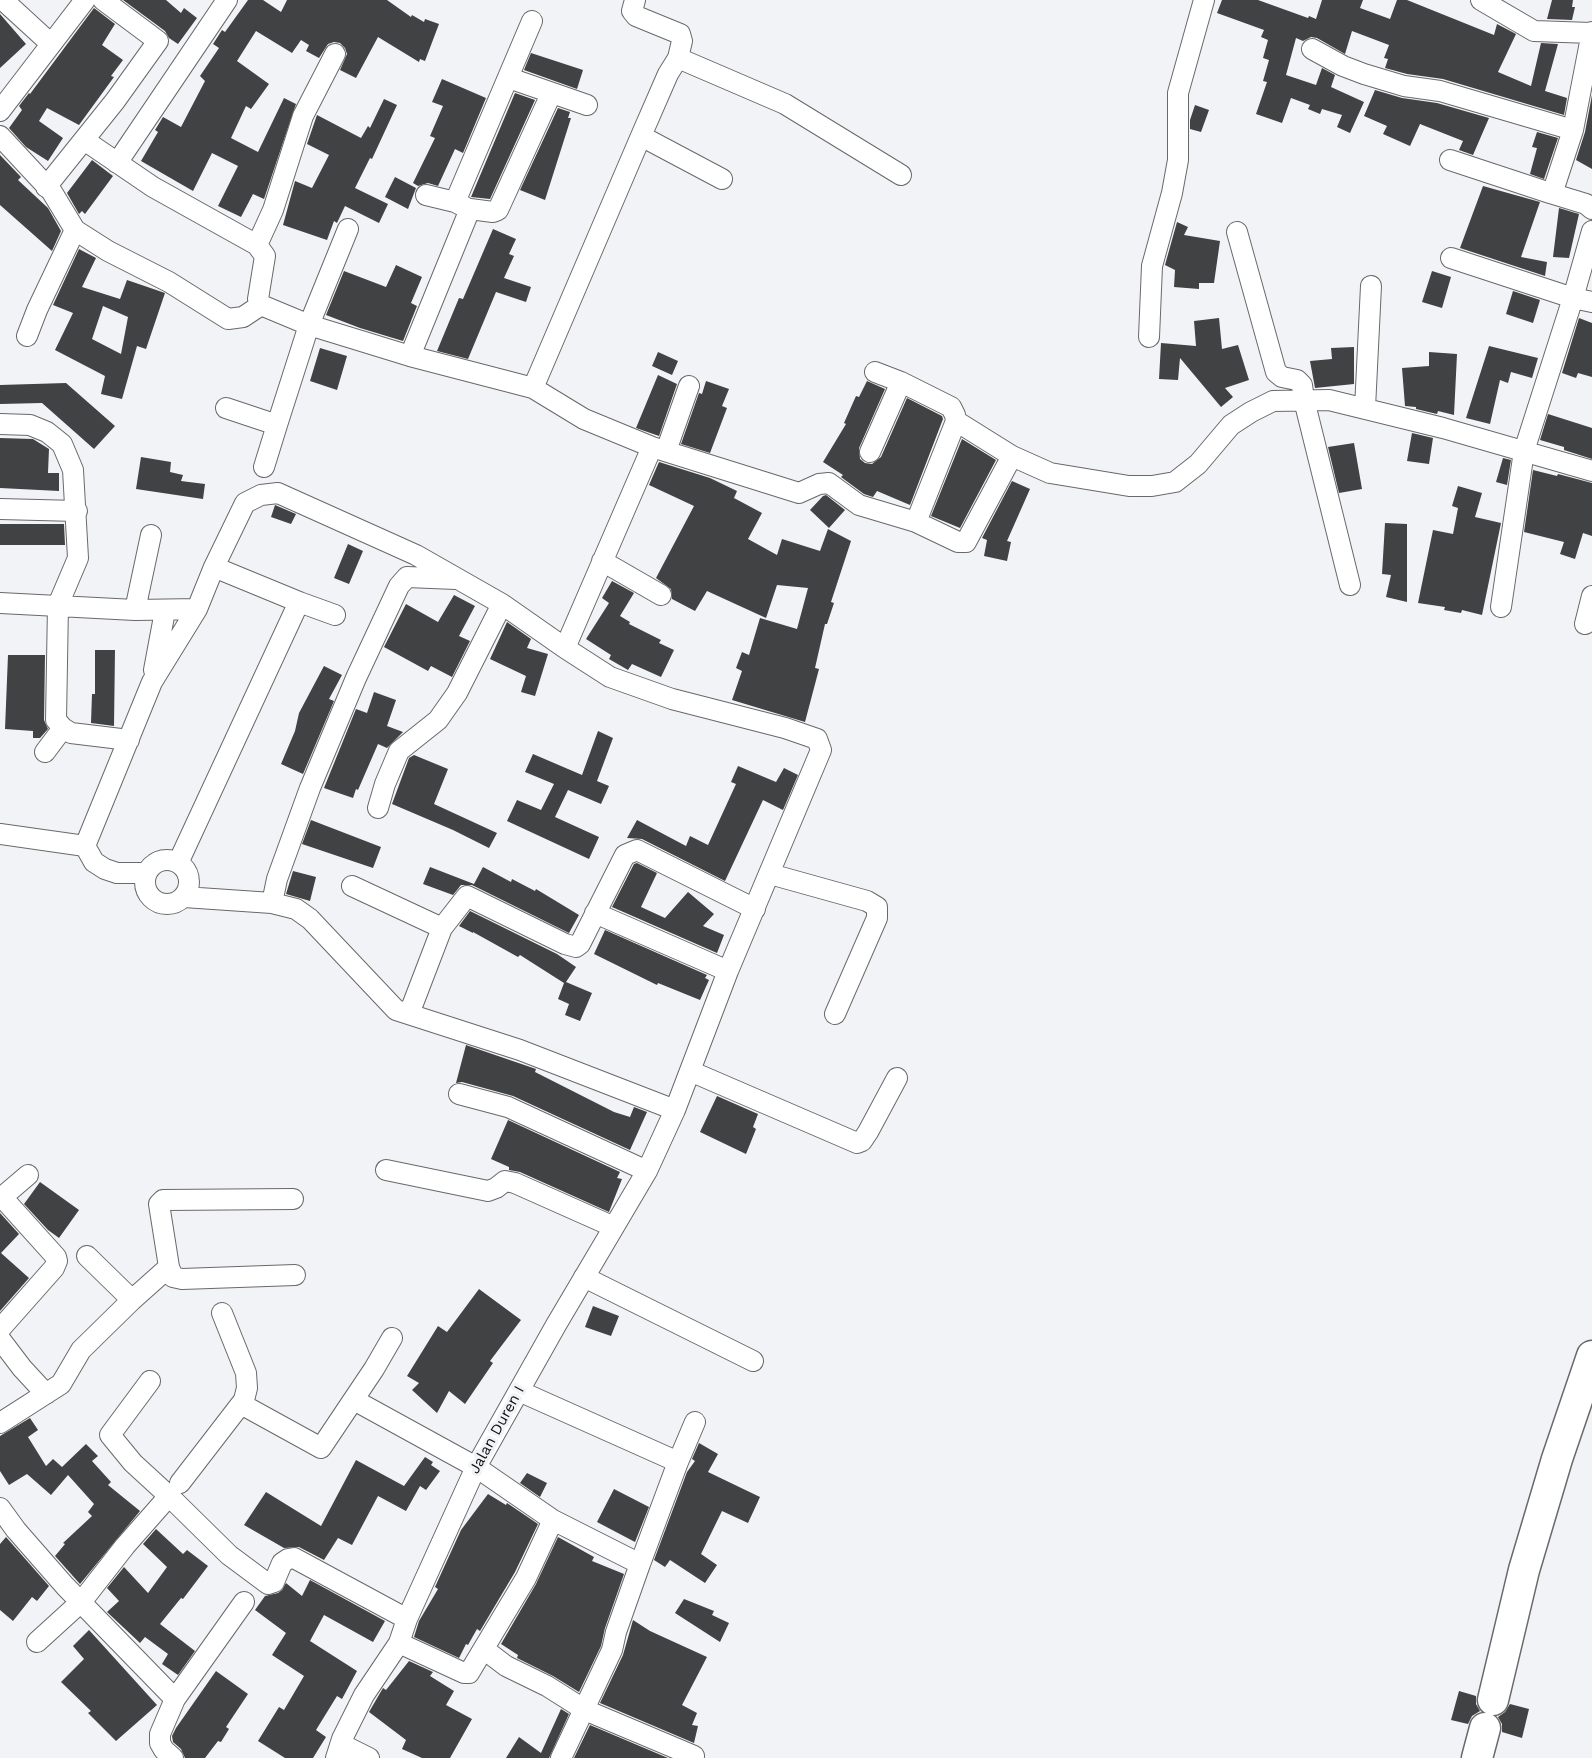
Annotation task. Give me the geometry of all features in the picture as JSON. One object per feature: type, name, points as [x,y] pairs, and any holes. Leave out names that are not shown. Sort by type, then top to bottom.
[{"type":"highway","points":[[1493,1700],[1528,1559],[1557,1459],[1592,1356]]},
{"type":"highway","points":[[1477,1758],[1485,1728]]},
{"type":"street","points":[[3,0],[51,44]]},
{"type":"street","points":[[0,111],[85,0]]},
{"type":"street","points":[[46,187],[115,101],[158,41],[103,0]]},
{"type":"street","points":[[117,163],[227,0]]},
{"type":"street","points":[[533,388],[668,74],[682,47],[682,37],[673,30],[636,16],[632,10],[635,0]]},
{"type":"street","points":[[1149,337],[1152,266],[1172,193],[1178,160],[1178,93],[1204,0]]},
{"type":"street","points":[[1481,0],[1534,31],[1592,33],[1573,130],[1555,188],[1550,193]]},
{"type":"street","points":[[410,356],[509,78],[532,21]]},
{"type":"street","points":[[1312,50],[1364,74],[1404,86],[1440,91],[1573,130]]},
{"type":"street","points":[[257,245],[273,210],[303,116],[335,54]]},
{"type":"street","points":[[678,58],[785,104],[901,175]]},
{"type":"street","points":[[509,78],[587,105]]},
{"type":"street","points":[[426,195],[463,206],[493,212],[498,210],[551,94]]},
{"type":"street","points":[[0,136],[46,187],[75,230],[108,251],[168,282],[228,319],[243,317],[261,305]]},
{"type":"street","points":[[641,136],[722,179]]},
{"type":"street","points":[[84,140],[153,187],[257,245],[265,256],[258,299],[261,305],[309,325],[410,356],[533,388],[584,419],[659,449],[799,493],[819,484],[829,483],[859,505],[916,522],[951,540],[966,542],[1012,456]]},
{"type":"street","points":[[1450,160],[1586,204],[1592,209]]},
{"type":"street","points":[[264,466],[309,325],[348,229]]},
{"type":"street","points":[[27,336],[75,230]]},
{"type":"street","points":[[1501,607],[1524,451],[1583,300],[1592,231]]},
{"type":"street","points":[[1237,232],[1276,372],[1282,377],[1297,380],[1302,386],[1350,585]]},
{"type":"street","points":[[1451,258],[1583,300]]},
{"type":"street","points":[[1365,408],[1371,286]]},
{"type":"street","points":[[875,372],[951,406],[956,421],[1012,456],[1050,473],[1129,486],[1152,486],[1175,482],[1198,464],[1230,425],[1273,401],[1329,400],[1592,471]]},
{"type":"street","points":[[870,452],[901,382]]},
{"type":"street","points":[[565,648],[602,561],[689,386]]},
{"type":"street","points":[[226,408],[277,425]]},
{"type":"street","points":[[916,522],[956,421]]},
{"type":"street","points":[[0,424],[30,425],[47,432],[62,444],[73,470],[78,558],[58,605],[56,720],[71,733],[129,740]]},
{"type":"street","name":"Jalan Duren I","points":[[152,682],[197,609],[214,567],[245,503],[261,495],[278,494],[416,555],[502,604],[610,677],[672,699],[785,728],[817,739],[822,750],[728,971],[675,1110],[647,1171],[584,1276],[476,1467],[407,1619],[399,1642],[364,1695],[338,1751]]},
{"type":"street","points":[[0,509],[77,510]]},
{"type":"street","points":[[135,610],[151,535]]},
{"type":"street","points":[[602,561],[661,595]]},
{"type":"street","points":[[214,567],[334,615]]},
{"type":"street","points":[[272,903],[277,879],[310,789],[356,678],[399,586],[407,577],[458,579]]},
{"type":"street","points":[[1585,624],[1592,596]]},
{"type":"street","points":[[178,863],[299,602]]},
{"type":"street","points":[[0,603],[165,611],[197,609]]},
{"type":"street","points":[[378,808],[399,751],[438,720],[457,693],[502,604]]},
{"type":"street","points":[[85,846],[152,682],[165,611]]},
{"type":"street","points":[[45,752],[63,728]]},
{"type":"street","points":[[0,834],[85,846]]},
{"type":"street","points":[[85,846],[94,862],[105,869],[117,873],[146,873]]},
{"type":"street","points":[[409,1014],[442,928],[467,896],[565,944],[576,947],[580,944],[625,855],[637,850],[755,909]]},
{"type":"street","points":[[166,860],[178,863],[187,872],[189,885],[184,897],[168,904],[159,903],[151,898],[144,882],[146,873],[154,864],[166,860]]},
{"type":"street","points":[[770,874],[867,901],[877,907],[877,918],[835,1014]]},
{"type":"street","points":[[352,886],[442,928]]},
{"type":"street","points":[[184,897],[272,903],[296,909],[310,919],[396,1010],[520,1050],[675,1110]]},
{"type":"street","points":[[595,913],[728,971]]},
{"type":"street","points":[[690,1071],[856,1143],[862,1141],[868,1132],[897,1078]]},
{"type":"street","points":[[459,1094],[508,1107],[647,1171]]},
{"type":"street","points":[[386,1170],[488,1191],[505,1181],[515,1183],[614,1227]]},
{"type":"street","points":[[0,1329],[54,1268],[57,1261],[56,1257],[1,1198],[28,1175]]},
{"type":"street","points":[[293,1199],[161,1201],[159,1204],[169,1267],[173,1277],[182,1279],[295,1275]]},
{"type":"street","points":[[87,1256],[132,1300]]},
{"type":"street","points":[[0,1423],[61,1384],[81,1350],[169,1267]]},
{"type":"street","points":[[584,1276],[753,1361]]},
{"type":"street","points":[[37,1642],[82,1601],[124,1546],[174,1490],[244,1400],[247,1388],[246,1373],[222,1313]]},
{"type":"street","points":[[241,1404],[321,1448],[392,1338]]},
{"type":"street","points":[[0,1339],[46,1394]]},
{"type":"street","points":[[150,1381],[110,1435],[133,1463],[174,1490],[229,1554],[268,1584],[274,1582],[282,1563],[294,1558],[407,1619]]},
{"type":"street","points":[[519,1391],[678,1462]]},
{"type":"street","points":[[354,1400],[476,1467],[553,1520],[640,1564]]},
{"type":"street","points":[[561,1758],[612,1650],[640,1564],[695,1422]]},
{"type":"street","points":[[0,1508],[65,1586],[175,1699]]},
{"type":"street","points":[[399,1642],[467,1674],[485,1650],[525,1578],[553,1520]]},
{"type":"street","points":[[172,1758],[160,1743],[160,1734],[175,1699],[244,1602]]},
{"type":"street","points":[[485,1650],[506,1666],[547,1686],[585,1710],[694,1756]]},
{"type":"street","points":[[338,1751],[369,1758]]},
{"type":"building","points":[[123,0],[166,0],[181,13],[184,8],[197,18],[178,44],[169,38],[165,31]]},
{"type":"building","points":[[248,0],[263,0],[281,12],[287,0],[387,0],[411,17],[412,15],[424,22],[425,19],[439,24],[425,61],[420,59],[419,62],[378,37],[356,78],[340,70],[347,54],[340,43],[328,44],[319,58],[306,51],[309,45],[301,40],[292,53],[256,31],[237,61],[269,84],[251,109],[246,106],[231,138],[258,152],[284,98],[296,104],[264,199],[253,194],[241,217],[218,206],[238,166],[212,153],[193,191],[141,161],[158,132],[155,130],[163,117],[181,127],[205,81],[200,76],[219,48],[213,44],[222,30],[225,32]]},
{"type":"building","points":[[1222,0],[1258,0],[1316,19],[1322,0],[1363,0],[1360,8],[1390,19],[1397,0],[1407,0],[1494,35],[1497,24],[1516,34],[1498,72],[1531,86],[1541,43],[1558,44],[1545,91],[1567,98],[1564,115],[1443,79],[1385,68],[1388,59],[1384,58],[1389,45],[1352,31],[1345,54],[1317,38],[1311,37],[1303,41],[1296,38],[1286,75],[1316,85],[1322,68],[1335,75],[1331,87],[1364,102],[1350,133],[1337,127],[1342,115],[1322,109],[1320,114],[1308,109],[1310,105],[1291,98],[1282,123],[1256,114],[1267,82],[1263,81],[1269,60],[1263,58],[1268,40],[1261,37],[1264,30],[1217,13]]},
{"type":"building","points":[[1552,0],[1573,0],[1572,7],[1575,7],[1572,20],[1547,19]]},
{"type":"building","points":[[94,8],[115,24],[102,45],[123,60],[111,76],[114,77],[79,125],[47,108],[39,121],[63,138],[48,161],[26,147],[9,128],[22,110],[19,106]]},
{"type":"building","points":[[0,14],[26,44],[0,68]]},
{"type":"building","points":[[531,53],[583,70],[577,89],[524,70]]},
{"type":"building","points":[[442,79],[486,98],[463,153],[455,149],[438,186],[428,183],[418,186],[413,183],[435,138],[430,136],[443,106],[432,102]]},
{"type":"building","points":[[1375,90],[1402,98],[1437,103],[1489,118],[1473,155],[1459,150],[1463,141],[1420,124],[1410,146],[1383,134],[1387,126],[1364,116]]},
{"type":"building","points":[[515,93],[535,100],[490,199],[471,197]]},
{"type":"building","points":[[1592,95],[1592,169],[1576,160],[1585,132]]},
{"type":"building","points":[[384,99],[397,105],[372,159],[370,158],[355,188],[388,204],[379,223],[345,206],[337,223],[334,221],[327,240],[283,225],[295,181],[312,188],[329,155],[307,144],[317,115],[361,138],[368,126],[370,128]]},
{"type":"building","points":[[1195,105],[1209,110],[1201,132],[1190,129],[1190,120]]},
{"type":"building","points":[[558,108],[570,112],[568,118],[571,118],[545,200],[520,190]]},
{"type":"building","points":[[1537,132],[1558,138],[1544,179],[1530,174],[1537,148],[1532,147]]},
{"type":"building","points":[[0,155],[21,177],[18,180],[48,208],[61,231],[52,251],[0,205]]},
{"type":"building","points":[[92,160],[113,176],[85,214],[82,211],[79,214],[67,193]]},
{"type":"building","points":[[395,177],[416,188],[408,209],[385,197]]},
{"type":"building","points":[[1483,186],[1540,202],[1521,257],[1547,262],[1545,276],[1460,248]]},
{"type":"building","points":[[1559,208],[1579,214],[1569,258],[1553,257]]},
{"type":"building","points":[[1177,222],[1188,227],[1184,235],[1220,241],[1214,283],[1199,283],[1199,289],[1174,287],[1175,270],[1165,265]]},
{"type":"building","points":[[493,229],[516,239],[509,254],[514,256],[504,278],[531,287],[526,302],[496,292],[468,359],[437,351],[459,298],[463,299]]},
{"type":"building","points":[[79,249],[96,258],[82,287],[120,299],[127,280],[165,293],[146,349],[137,346],[122,399],[101,394],[105,376],[55,350],[73,313],[53,305]],"holes":[[[103,306],[128,317],[121,354],[92,339]]]},
{"type":"building","points":[[396,265],[422,277],[411,303],[417,306],[403,341],[326,315],[344,271],[386,287]]},
{"type":"building","points":[[1432,271],[1451,277],[1442,308],[1422,302]]},
{"type":"building","points":[[1513,291],[1540,300],[1533,323],[1506,314]]},
{"type":"building","points":[[1219,318],[1222,349],[1238,345],[1249,380],[1225,388],[1233,397],[1221,407],[1180,358],[1178,380],[1159,379],[1161,343],[1196,346],[1194,321]]},
{"type":"building","points":[[1579,318],[1592,323],[1592,377],[1578,373],[1576,378],[1562,373]]},
{"type":"building","points":[[1489,346],[1538,358],[1532,378],[1511,372],[1508,383],[1500,380],[1490,424],[1466,418]]},
{"type":"building","points":[[1354,347],[1354,384],[1315,388],[1310,361],[1332,359],[1331,348]]},
{"type":"building","points":[[320,348],[347,356],[337,390],[310,381]]},
{"type":"building","points":[[658,352],[678,361],[672,375],[652,366]]},
{"type":"building","points":[[1429,352],[1457,354],[1454,415],[1438,411],[1437,414],[1405,406],[1402,368],[1429,366]]},
{"type":"building","points":[[658,375],[677,384],[659,436],[636,428]]},
{"type":"building","points":[[706,381],[729,389],[722,406],[727,408],[710,453],[681,444],[699,393],[702,394]]},
{"type":"building","points":[[867,381],[885,389],[859,448],[860,459],[865,463],[872,464],[881,457],[907,398],[942,416],[943,419],[910,505],[877,491],[873,497],[864,494],[841,477],[843,475],[823,462],[846,424],[844,423],[856,396],[859,397]]},
{"type":"building","points":[[66,383],[115,426],[94,449],[42,403],[0,404],[0,385]]},
{"type":"building","points":[[1548,414],[1592,428],[1592,459],[1540,440]]},
{"type":"building","points":[[1412,433],[1433,438],[1429,464],[1407,461]]},
{"type":"building","points":[[0,438],[33,439],[49,449],[48,473],[59,473],[59,491],[0,488]]},
{"type":"building","points":[[962,439],[996,460],[960,528],[931,516]]},
{"type":"building","points":[[1354,443],[1362,489],[1339,493],[1328,447]]},
{"type":"building","points":[[141,457],[171,462],[170,472],[183,475],[181,481],[205,484],[203,499],[136,489]]},
{"type":"building","points":[[1503,458],[1511,460],[1507,485],[1496,482]]},
{"type":"building","points":[[659,462],[710,478],[737,491],[734,498],[762,513],[748,539],[777,555],[782,539],[820,551],[828,529],[851,541],[831,602],[834,603],[827,624],[825,624],[815,668],[819,669],[805,722],[732,700],[742,671],[736,668],[742,652],[749,655],[760,618],[797,629],[808,588],[777,585],[766,618],[707,591],[695,611],[672,599],[671,589],[656,578],[694,506],[649,485]]},
{"type":"building","points":[[1533,470],[1592,483],[1592,536],[1583,533],[1575,559],[1560,554],[1564,542],[1524,532]]},
{"type":"building","points":[[1012,481],[1030,489],[1007,541],[1011,542],[1007,561],[984,556],[987,540],[982,538]]},
{"type":"building","points":[[1458,486],[1482,493],[1475,517],[1501,523],[1482,615],[1462,610],[1461,613],[1444,610],[1445,607],[1418,603],[1433,530],[1453,534],[1458,508],[1452,506]]},
{"type":"building","points":[[826,495],[845,510],[829,528],[810,510]]},
{"type":"building","points":[[275,505],[296,514],[291,524],[271,517]]},
{"type":"building","points":[[1385,523],[1407,524],[1407,602],[1386,597],[1391,575],[1382,574]]},
{"type":"building","points":[[0,524],[64,524],[65,545],[0,545]]},
{"type":"building","points":[[348,544],[363,551],[349,584],[334,578]]},
{"type":"building","points":[[612,581],[634,593],[620,616],[630,622],[629,624],[661,640],[659,643],[674,650],[661,677],[632,664],[628,670],[609,659],[611,655],[586,639],[609,603],[602,598]]},
{"type":"building","points":[[454,595],[475,606],[459,636],[470,641],[452,677],[431,666],[428,671],[384,647],[406,604],[438,622]]},
{"type":"building","points":[[507,622],[531,639],[527,648],[548,654],[535,696],[521,692],[526,676],[490,659]]},
{"type":"building","points":[[95,650],[115,650],[114,726],[91,723],[92,694],[95,694]]},
{"type":"building","points":[[8,655],[45,655],[44,720],[48,729],[40,738],[33,738],[33,731],[5,729]]},
{"type":"building","points":[[324,666],[342,675],[329,699],[334,701],[303,774],[281,764],[295,731],[299,713]]},
{"type":"building","points":[[374,692],[396,700],[387,726],[403,732],[387,748],[378,744],[353,798],[324,788],[356,709],[367,713]]},
{"type":"building","points":[[598,731],[613,738],[597,781],[609,786],[601,804],[568,790],[555,817],[599,837],[589,859],[507,821],[517,800],[541,810],[554,784],[525,772],[533,754],[582,775]]},
{"type":"building","points":[[414,755],[448,769],[434,804],[497,833],[489,848],[392,804],[409,758]]},
{"type":"building","points":[[738,766],[776,782],[784,768],[798,775],[783,810],[763,800],[725,881],[642,839],[627,838],[637,820],[686,846],[690,836],[708,845],[736,784],[731,782]]},
{"type":"building","points":[[311,820],[381,847],[373,868],[302,844]]},
{"type":"building","points":[[637,863],[657,873],[641,907],[665,918],[688,892],[714,914],[703,926],[724,935],[717,953],[612,907],[634,864]]},
{"type":"building","points":[[430,867],[474,884],[483,867],[511,882],[512,879],[535,891],[536,889],[579,915],[569,933],[472,885],[461,885],[453,895],[423,884]]},
{"type":"building","points":[[293,871],[316,877],[310,901],[286,894]]},
{"type":"building","points":[[470,911],[557,954],[576,967],[566,982],[592,993],[580,1021],[565,1015],[569,1004],[558,999],[564,983],[520,955],[518,957],[459,926]]},
{"type":"building","points":[[605,930],[707,975],[705,978],[709,980],[700,1000],[658,983],[657,985],[594,954]]},
{"type":"building","points":[[466,1045],[536,1069],[535,1072],[614,1112],[630,1117],[634,1107],[647,1112],[630,1150],[513,1096],[462,1082],[456,1083]]},
{"type":"building","points":[[717,1096],[758,1114],[753,1127],[756,1129],[746,1154],[700,1132]]},
{"type":"building","points":[[508,1120],[620,1172],[617,1178],[622,1179],[609,1212],[520,1172],[509,1170],[509,1167],[491,1159]]},
{"type":"building","points":[[40,1182],[79,1210],[59,1238],[48,1230],[24,1204]]},
{"type":"building","points":[[0,1213],[19,1234],[1,1253],[29,1278],[0,1311]]},
{"type":"building","points":[[479,1289],[521,1320],[490,1361],[493,1363],[465,1404],[449,1391],[437,1413],[412,1390],[419,1383],[407,1376],[438,1326],[447,1332]]},
{"type":"building","points":[[593,1306],[619,1316],[611,1336],[585,1327]]},
{"type":"building","points":[[30,1418],[38,1430],[28,1437],[46,1466],[53,1459],[62,1467],[86,1444],[98,1456],[92,1461],[111,1482],[108,1485],[140,1511],[80,1584],[55,1556],[65,1544],[63,1543],[92,1516],[88,1512],[94,1504],[68,1475],[51,1495],[27,1474],[9,1485],[0,1471],[0,1436]]},
{"type":"building","points":[[699,1443],[718,1454],[708,1472],[760,1497],[748,1523],[722,1511],[701,1554],[717,1565],[705,1583],[670,1560],[665,1567],[654,1560],[687,1472],[695,1461],[692,1459]]},
{"type":"building","points":[[425,1457],[433,1462],[431,1465],[440,1471],[426,1490],[420,1486],[406,1511],[378,1496],[352,1545],[338,1538],[324,1560],[299,1547],[284,1548],[244,1525],[266,1492],[321,1526],[356,1460],[404,1486]]},
{"type":"building","points":[[527,1473],[547,1483],[540,1497],[520,1483]]},
{"type":"building","points":[[614,1489],[649,1507],[635,1542],[597,1522]]},
{"type":"building","points":[[488,1494],[506,1505],[507,1503],[538,1524],[515,1572],[480,1631],[477,1629],[459,1658],[414,1637],[419,1621],[438,1589],[435,1587],[461,1530]]},
{"type":"building","points":[[156,1529],[183,1554],[187,1550],[208,1566],[160,1624],[195,1651],[178,1675],[162,1664],[168,1654],[145,1637],[140,1643],[107,1612],[119,1601],[107,1588],[124,1567],[148,1593],[167,1567],[143,1544]]},
{"type":"building","points":[[6,1537],[49,1586],[37,1601],[32,1597],[13,1621],[0,1610],[0,1544]]},
{"type":"building","points":[[558,1537],[594,1557],[592,1561],[624,1574],[601,1646],[579,1692],[517,1658],[518,1655],[501,1644],[536,1584]]},
{"type":"building","points":[[310,1580],[385,1621],[373,1642],[324,1615],[310,1641],[357,1671],[342,1699],[337,1696],[316,1730],[326,1737],[313,1758],[285,1758],[258,1741],[279,1707],[284,1710],[304,1676],[272,1655],[286,1633],[255,1610],[265,1596],[278,1593],[286,1583],[302,1596]]},
{"type":"building","points":[[684,1599],[714,1611],[712,1615],[729,1623],[720,1642],[675,1613]]},
{"type":"building","points":[[633,1620],[650,1631],[707,1657],[682,1705],[697,1713],[692,1725],[698,1726],[694,1743],[600,1703],[623,1655]]},
{"type":"building","points":[[89,1630],[157,1705],[116,1741],[88,1713],[91,1711],[61,1682],[84,1659],[73,1646]]},
{"type":"building","points":[[409,1661],[433,1672],[430,1676],[454,1691],[446,1705],[472,1719],[450,1758],[422,1758],[402,1749],[406,1740],[369,1712],[383,1688],[386,1690]]},
{"type":"building","points":[[216,1671],[248,1694],[226,1727],[229,1729],[221,1742],[218,1741],[205,1758],[185,1758],[181,1749],[173,1742],[172,1736]]},
{"type":"building","points":[[1459,1691],[1476,1696],[1476,1704],[1480,1711],[1472,1716],[1468,1724],[1451,1720]]},
{"type":"building","points":[[1510,1704],[1529,1709],[1522,1738],[1502,1732],[1502,1724],[1498,1717]]},
{"type":"building","points":[[561,1709],[569,1714],[549,1758],[506,1758],[519,1737],[541,1753]]},
{"type":"building","points":[[590,1725],[668,1758],[574,1758]]}]
